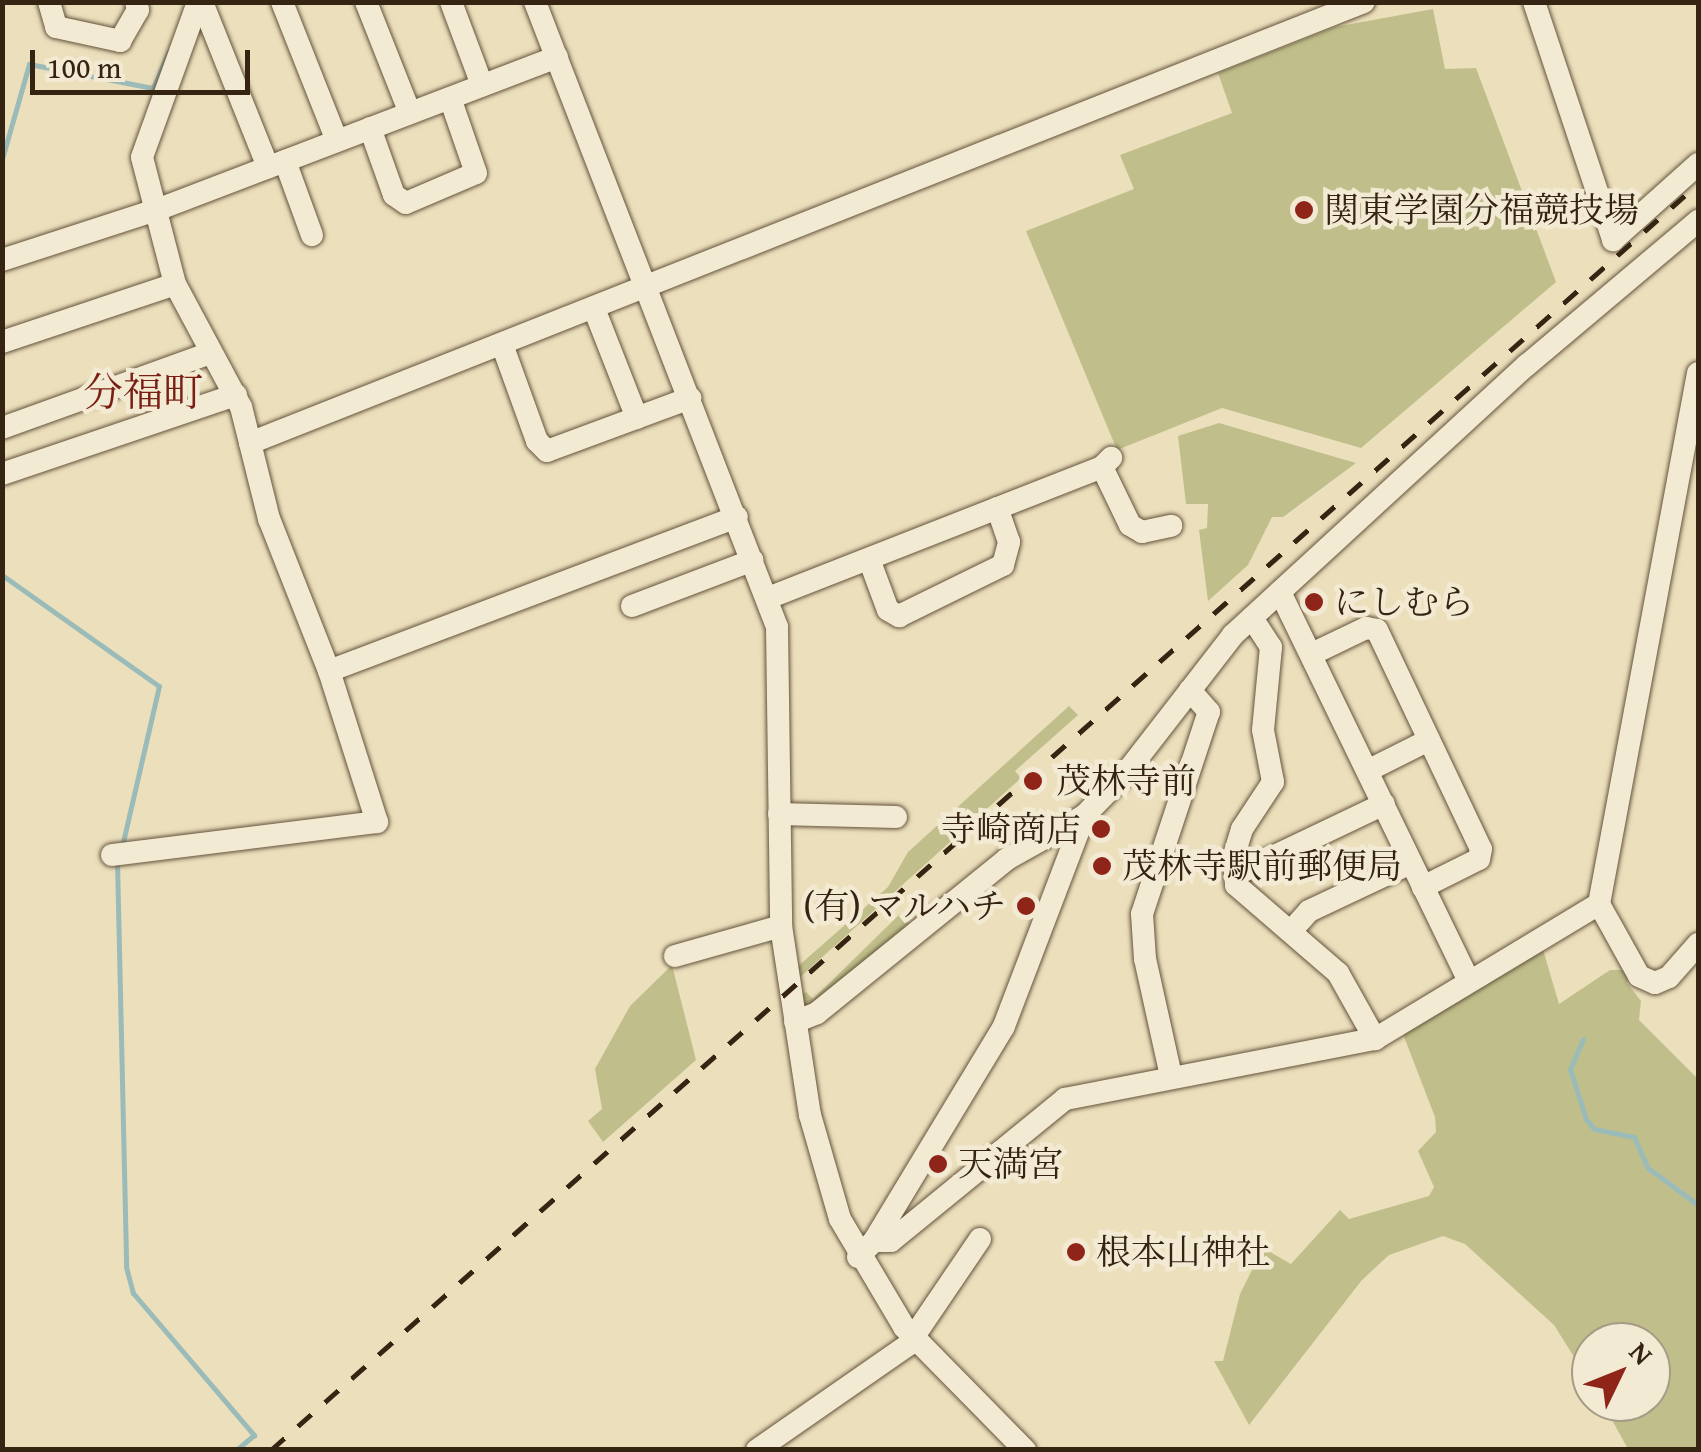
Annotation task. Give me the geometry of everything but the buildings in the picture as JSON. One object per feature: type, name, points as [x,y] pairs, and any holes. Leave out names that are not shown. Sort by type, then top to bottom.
[{"type":"street","points":[[49,2],[56,27],[120,40],[138,10],[136,2]]},
{"type":"street","points":[[200,2],[312,235]]},
{"type":"street","points":[[119,854],[377,822],[329,671],[277,544],[236,395],[210,354],[175,284],[159,209],[142,158],[200,2]]},
{"type":"street","points":[[282,2],[337,141]]},
{"type":"street","points":[[366,2],[410,113]]},
{"type":"street","points":[[451,2],[482,85]]},
{"type":"street","points":[[535,2],[768,598],[782,675],[781,926],[794,1022],[820,1156],[914,1339],[1025,1450]]},
{"type":"street","points":[[250,443],[502,348],[1364,2]]},
{"type":"street","points":[[1534,2],[1614,240],[1698,164]]},
{"type":"street","points":[[2,260],[159,209],[556,57]]},
{"type":"street","points":[[370,128],[394,195],[406,204],[476,173],[450,98]]},
{"type":"street","points":[[1636,220],[1663,249]]},
{"type":"street","points":[[866,1249],[1004,1026],[1084,816],[1252,618],[1698,221]]},
{"type":"street","points":[[2,342],[175,284]]},
{"type":"street","points":[[595,311],[638,418]]},
{"type":"street","points":[[502,348],[540,448],[555,450],[690,398]]},
{"type":"street","points":[[2,428],[210,354]]},
{"type":"street","points":[[1698,373],[1599,904],[1639,976],[1655,983],[1670,977],[1698,944]]},
{"type":"street","points":[[2,474],[236,395]]},
{"type":"street","points":[[768,598],[1106,462],[1130,524],[1142,532],[1171,526]]},
{"type":"street","points":[[869,558],[888,610],[899,616],[1003,565],[1009,542],[997,508]]},
{"type":"street","points":[[329,671],[736,518]]},
{"type":"street","points":[[632,606],[753,560]]},
{"type":"street","points":[[1280,592],[1314,653],[1468,979]]},
{"type":"street","points":[[1252,618],[1271,648],[1263,730],[1274,782],[1242,828],[1234,875],[1248,901],[1292,930],[1338,973],[1374,1039]]},
{"type":"street","points":[[1314,653],[1366,628],[1377,630],[1481,849],[1479,859],[1424,888]]},
{"type":"street","points":[[1171,1076],[1145,959],[1142,914],[1208,712],[1190,690]]},
{"type":"street","points":[[1369,770],[1429,740]]},
{"type":"street","points":[[1234,875],[1384,804]]},
{"type":"street","points":[[779,814],[896,817]]},
{"type":"street","points":[[794,1022],[818,1013],[975,882],[1055,827],[1084,816]]},
{"type":"street","points":[[1292,930],[1309,912],[1411,863]]},
{"type":"street","points":[[866,1249],[891,1241],[1065,1099],[1374,1039],[1468,979],[1599,904]]},
{"type":"street","points":[[676,956],[781,926]]},
{"type":"street","points":[[763,1448],[914,1339],[917,1325],[980,1239]]},
{"type":"shaded area","name":"関東学園分福競技場","points":[[1433,9],[1445,69],[1476,68],[1556,282],[1361,448],[1222,408],[1117,450],[1026,231],[1134,189],[1120,155],[1232,113],[1218,73],[1335,27]]},
{"type":"shaded area","points":[[1219,423],[1356,463],[1283,517],[1272,517],[1248,565],[1208,601],[1199,530],[1207,528],[1208,504],[1186,504],[1178,436]]},
{"type":"shaded area","points":[[1069,706],[1078,715],[1015,771],[1021,778],[798,979],[796,968],[888,887],[908,852]]},
{"type":"shaded area","points":[[900,914],[909,924],[810,1008],[802,1005],[799,998],[806,992],[813,999]]},
{"type":"shaded area","points":[[1542,946],[1559,1004],[1610,970],[1629,970],[1627,983],[1641,1001],[1639,1020],[1698,1079],[1698,1449],[1628,1449],[1613,1422],[1671,1422],[1671,1322],[1571,1322],[1571,1352],[1554,1325],[1465,1244],[1443,1236],[1389,1255],[1362,1280],[1249,1425],[1214,1361],[1223,1361],[1240,1294],[1263,1248],[1291,1264],[1340,1210],[1349,1219],[1429,1196],[1434,1187],[1418,1151],[1436,1132],[1435,1117],[1401,1029]]},
{"type":"shaded area","points":[[672,965],[696,1060],[603,1142],[588,1121],[602,1109],[595,1069],[630,1006]]},
{"type":"waterway","points":[[2,159],[29,64],[153,88],[169,51]]},
{"type":"waterway","points":[[2,575],[159,686],[122,846]]},
{"type":"waterway","points":[[117,861],[126,1267],[133,1293],[254,1435],[236,1450]]},
{"type":"waterway","points":[[1583,1039],[1570,1069],[1586,1119],[1594,1129],[1634,1137],[1648,1168],[1698,1205]]},
{"type":"railway","points":[[271,1450],[1698,184]]},
{"type":"place","name":"関東学園分福競技場","points":[[1304,210]]},
{"type":"place","name":"にしむら","points":[[1314,602]]},
{"type":"place","name":"茂林寺前","points":[[1033,781]]},
{"type":"place","name":"寺崎商店","points":[[1101,829]]},
{"type":"place","name":"茂林寺駅前郵便局","points":[[1102,866]]},
{"type":"place","name":"(有) マルハチ","points":[[1026,906]]},
{"type":"place","name":"天満宮","points":[[938,1164]]},
{"type":"place","name":"根本山神社","points":[[1076,1252]]},
{"type":"district","name":"分福町","points":[[143,392]]}]
